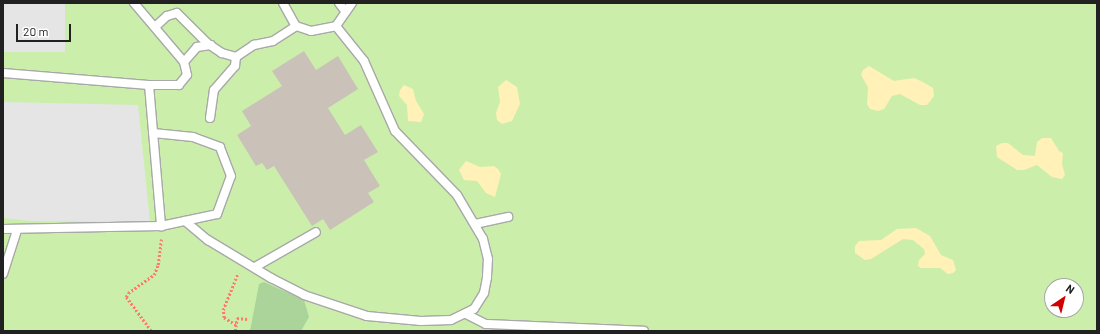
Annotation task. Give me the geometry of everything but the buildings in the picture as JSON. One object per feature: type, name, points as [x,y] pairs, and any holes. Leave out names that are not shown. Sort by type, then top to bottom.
[{"type":"lane","points":[[3,73],[149,85],[179,85],[187,75],[184,62],[134,3]]},
{"type":"lane","points":[[283,3],[296,26],[311,31],[336,26],[352,3]]},
{"type":"lane","points":[[339,3],[346,12]]},
{"type":"lane","points":[[155,28],[167,16],[177,13],[210,45],[222,53],[236,57],[254,45],[273,41],[296,26]]},
{"type":"lane","points":[[185,221],[208,240],[255,268],[304,294],[367,316],[421,321],[451,320],[474,309],[484,293],[488,277],[488,259],[483,239],[457,195],[395,131],[364,61],[336,26]]},
{"type":"lane","points":[[184,62],[197,47],[210,45]]},
{"type":"lane","points":[[210,118],[214,90],[235,66],[236,57]]},
{"type":"lane","points":[[149,85],[160,226]]},
{"type":"lane","points":[[3,228],[17,230],[160,226],[217,214],[231,176],[220,147],[193,137],[153,133]]},
{"type":"lane","points":[[475,224],[508,217]]},
{"type":"lane","points":[[3,274],[17,230]]},
{"type":"lane","points":[[255,268],[316,232]]},
{"type":"lane","points":[[466,314],[486,324],[644,331]]},
{"type":"path","points":[[151,331],[126,297],[128,293],[154,275],[158,265],[160,226]]},
{"type":"path","points":[[236,325],[224,318],[224,310],[243,260]]},
{"type":"path","points":[[235,331],[237,318],[247,319]]},
{"type":"green space","points":[[3,3],[1097,3],[1097,331],[3,331]]},
{"type":"green space","points":[[264,282],[304,300],[309,317],[301,331],[250,331],[259,284]]},
{"type":"sand","points":[[869,66],[894,81],[914,78],[923,82],[933,88],[934,96],[927,105],[920,105],[900,94],[892,96],[884,109],[878,111],[870,109],[867,104],[868,87],[861,75],[863,70]]},
{"type":"sand","points":[[506,80],[517,87],[520,104],[512,121],[502,124],[497,120],[496,113],[500,102],[498,87]]},
{"type":"sand","points":[[404,85],[413,89],[416,101],[424,114],[421,122],[408,121],[407,105],[399,96],[400,90]]},
{"type":"sand","points":[[1042,138],[1051,138],[1059,151],[1063,153],[1062,164],[1065,175],[1062,179],[1052,177],[1037,165],[1024,170],[1017,170],[997,157],[996,146],[1002,143],[1008,143],[1023,155],[1035,156],[1037,142]]},
{"type":"sand","points":[[466,161],[480,167],[494,166],[498,169],[501,174],[495,197],[486,193],[477,181],[464,180],[459,170]]},
{"type":"sand","points":[[916,228],[930,236],[941,255],[953,260],[956,270],[953,273],[948,274],[940,268],[921,268],[918,266],[919,260],[925,254],[924,249],[913,240],[903,239],[871,259],[865,260],[855,253],[855,246],[859,241],[881,240],[897,229]]},
{"type":"shaded area","points":[[3,3],[65,3],[65,52],[3,52]]},
{"type":"shaded area","points":[[3,102],[138,105],[150,222],[31,221],[3,218]]}]
